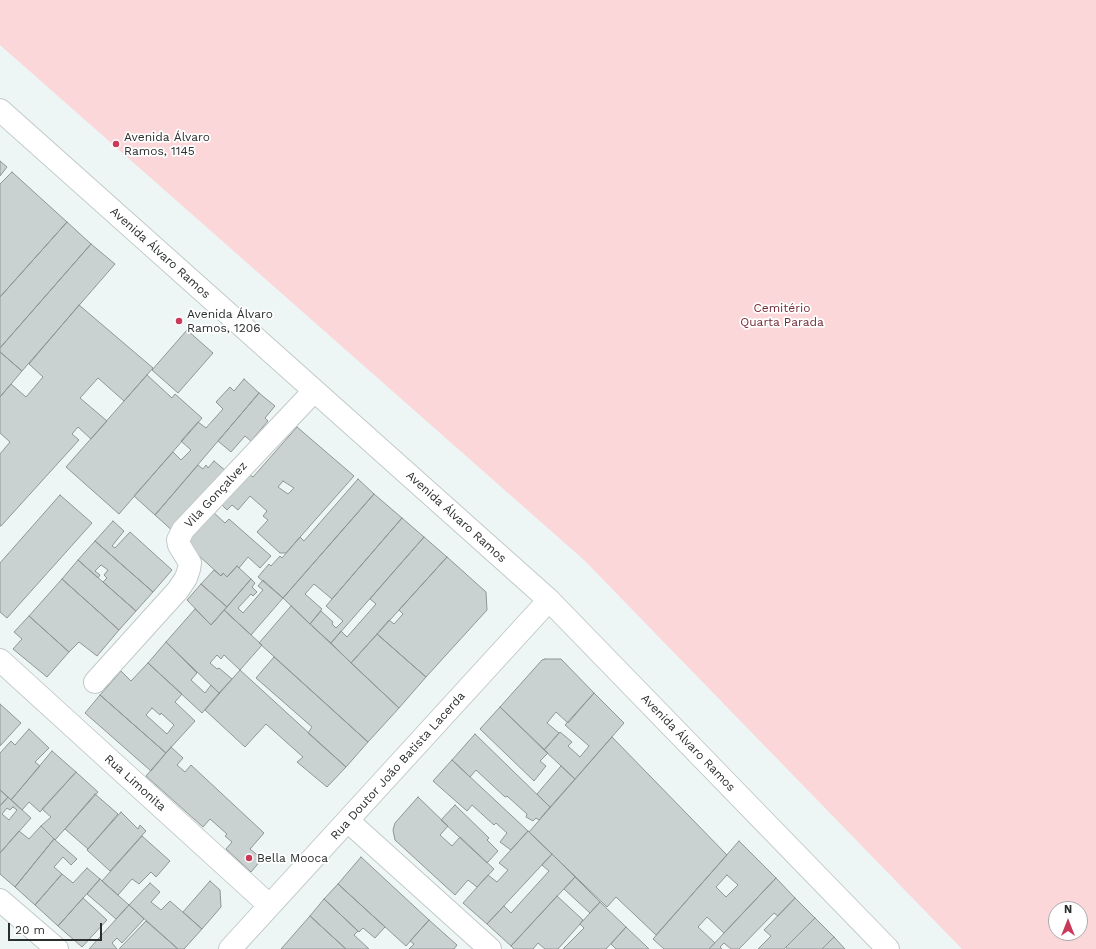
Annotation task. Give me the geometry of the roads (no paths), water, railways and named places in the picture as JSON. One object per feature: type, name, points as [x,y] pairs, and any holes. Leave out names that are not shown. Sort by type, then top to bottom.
[{"type":"street","name":"Avenida Álvaro Ramos","points":[[0,110],[549,600],[888,949]]},
{"type":"street","name":"Vila Gonçalvez","points":[[95,682],[178,590],[186,578],[190,563],[179,545],[178,540],[183,530],[314,391]]},
{"type":"street","name":"Rua Doutor João Batista Lacerda","points":[[230,949],[549,600]]},
{"type":"street","name":"Rua Limonita","points":[[0,660],[269,905]]},
{"type":"street","points":[[348,821],[490,949]]},
{"type":"street","points":[[0,900],[57,949]]},
{"type":"place","name":"Avenida Álvaro Ramos, 1145","points":[[116,144]]},
{"type":"place","name":"Avenida Álvaro Ramos, 1206","points":[[179,321]]},
{"type":"place","name":"Bella Mooca","points":[[249,858]]},
{"type":"park label","name":"Cemitério Quarta Parada","points":[[782,315]]}]
